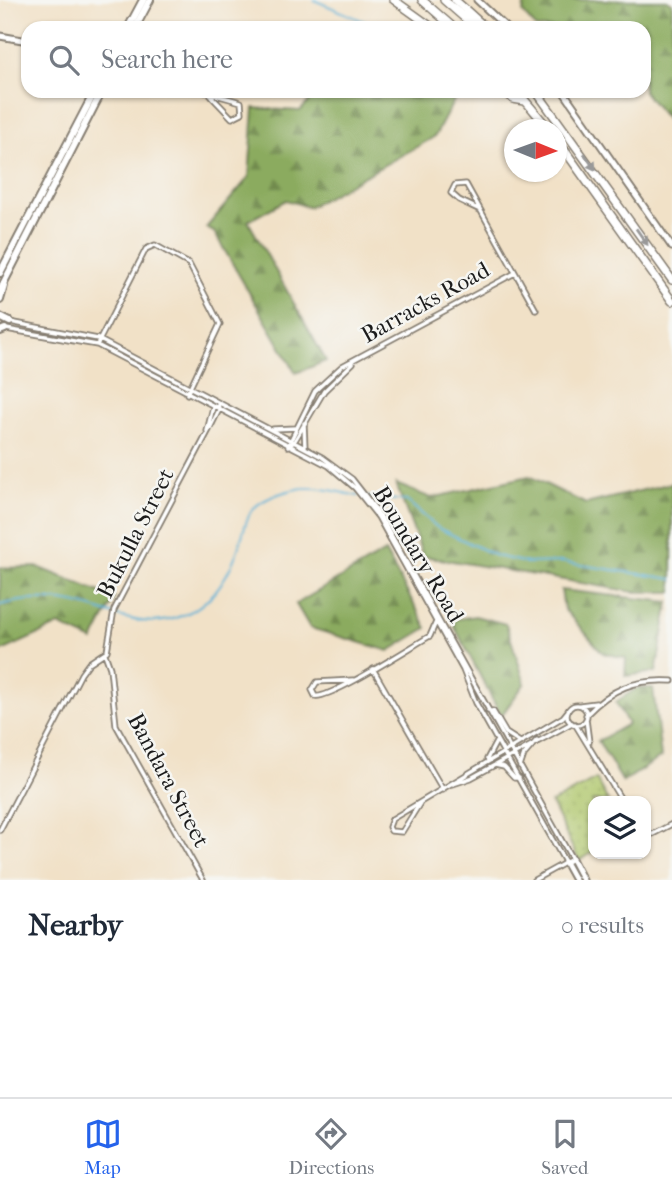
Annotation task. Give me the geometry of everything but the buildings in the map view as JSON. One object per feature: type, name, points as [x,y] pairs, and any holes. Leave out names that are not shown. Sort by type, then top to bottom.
[{"type":"highway","points":[[394,0],[424,21]]},
{"type":"highway","points":[[422,0],[446,21]]},
{"type":"highway","points":[[450,2],[476,21]]},
{"type":"highway","points":[[464,12],[471,21]]},
{"type":"highway","points":[[512,98],[526,102]]},
{"type":"highway","points":[[523,98],[541,119]]},
{"type":"highway","points":[[541,98],[672,280]]},
{"type":"highway","points":[[567,153],[672,301]]},
{"type":"main road","points":[[132,21],[143,0]]},
{"type":"main road","points":[[139,21],[150,0]]},
{"type":"main road","points":[[0,273],[91,98]]},
{"type":"main road","points":[[0,290],[98,98]]},
{"type":"main road","points":[[0,300],[5,281]]},
{"type":"main road","points":[[0,319],[10,322]]},
{"type":"street","points":[[477,0],[500,21]]},
{"type":"street","points":[[0,36],[21,40]]},
{"type":"street","points":[[213,98],[226,115],[232,118],[242,114],[241,102],[221,98]]},
{"type":"street","points":[[568,98],[672,247]]},
{"type":"street","points":[[480,210],[454,197],[452,193],[455,185],[466,184],[536,310]]},
{"type":"street","points":[[97,345],[146,249],[155,245],[182,258],[189,264],[220,324],[187,394]]},
{"type":"street","name":"Barracks Road","points":[[288,446],[295,428],[325,381],[342,366],[515,273]]},
{"type":"street","name":"Boundary Road","points":[[10,322],[98,339],[289,439],[330,462],[350,480],[389,533],[520,768],[568,860],[575,880]]},
{"type":"street","name":"Boundary Road","points":[[2,329],[97,345],[329,466],[350,480]]},
{"type":"street","name":"Barracks Road","points":[[288,446],[294,442],[324,390],[353,362]]},
{"type":"street","points":[[213,407],[218,403]]},
{"type":"street","points":[[218,403],[219,410]]},
{"type":"street","name":"Bukulla Street","points":[[206,433],[213,407]]},
{"type":"street","name":"Bukulla Street","points":[[104,654],[114,610],[219,410]]},
{"type":"street","points":[[304,423],[305,448]]},
{"type":"street","points":[[271,429],[295,428]]},
{"type":"street","name":"Boundary Road","points":[[389,533],[496,739],[568,860],[583,880]]},
{"type":"street","points":[[430,636],[436,621]]},
{"type":"street","points":[[353,680],[317,682],[312,690],[315,696],[324,697],[430,636],[445,638]]},
{"type":"street","points":[[0,830],[81,674],[89,663],[104,654]]},
{"type":"street","name":"Bandara Street","points":[[104,654],[110,668],[116,725],[203,880]]},
{"type":"street","points":[[373,669],[443,790]]},
{"type":"street","points":[[453,784],[495,765],[537,740],[574,724],[586,717],[598,703],[638,681],[672,681]]},
{"type":"street","points":[[420,803],[402,832],[391,831],[389,827],[392,819],[563,717],[572,706],[598,703]]},
{"type":"street","points":[[580,705],[586,717],[590,744]]},
{"type":"street","points":[[488,711],[493,711],[506,733],[522,742]]},
{"type":"street","points":[[568,712],[590,744],[619,796]]},
{"type":"street","points":[[486,761],[496,739]]},
{"type":"street","points":[[520,768],[524,755],[537,740]]},
{"type":"street","points":[[495,765],[504,767],[514,778],[519,778]]},
{"type":"street","points":[[651,834],[672,824]]},
{"type":"street","points":[[534,880],[568,860]]},
{"type":"green space","points":[[525,0],[667,0],[672,3],[672,126],[649,98],[651,98],[651,21],[530,21],[523,13]]},
{"type":"green space","points":[[312,98],[455,98],[435,136],[429,140],[309,207],[286,200],[248,221],[326,361],[296,373],[214,232],[206,228],[249,177],[254,108],[300,111]]},
{"type":"green space","points":[[529,476],[586,504],[672,483],[672,592],[634,592],[423,556],[396,484],[431,498]]},
{"type":"green space","points":[[385,552],[427,628],[389,651],[310,628],[296,604]]},
{"type":"green space","points":[[38,567],[115,598],[93,641],[59,625],[0,652],[0,568]]},
{"type":"green space","points":[[561,590],[669,602],[656,672],[625,676],[626,658],[603,653],[564,609]]},
{"type":"green space","points":[[475,616],[506,624],[525,683],[501,716],[451,620]]},
{"type":"green space","points":[[637,688],[653,688],[661,757],[623,782],[598,741],[628,724],[616,702]]},
{"type":"green space","points":[[596,779],[605,796],[588,796],[588,855],[579,861],[551,803]]},
{"type":"waterway","points":[[314,0],[364,21]]},
{"type":"waterway","points":[[0,605],[29,600],[58,601],[130,619],[155,622],[168,620],[193,610],[220,585],[232,564],[250,513],[263,501],[304,488],[358,496]]},
{"type":"waterway","points":[[367,497],[407,501],[438,528],[496,556],[527,563],[562,562],[672,579]]}]
